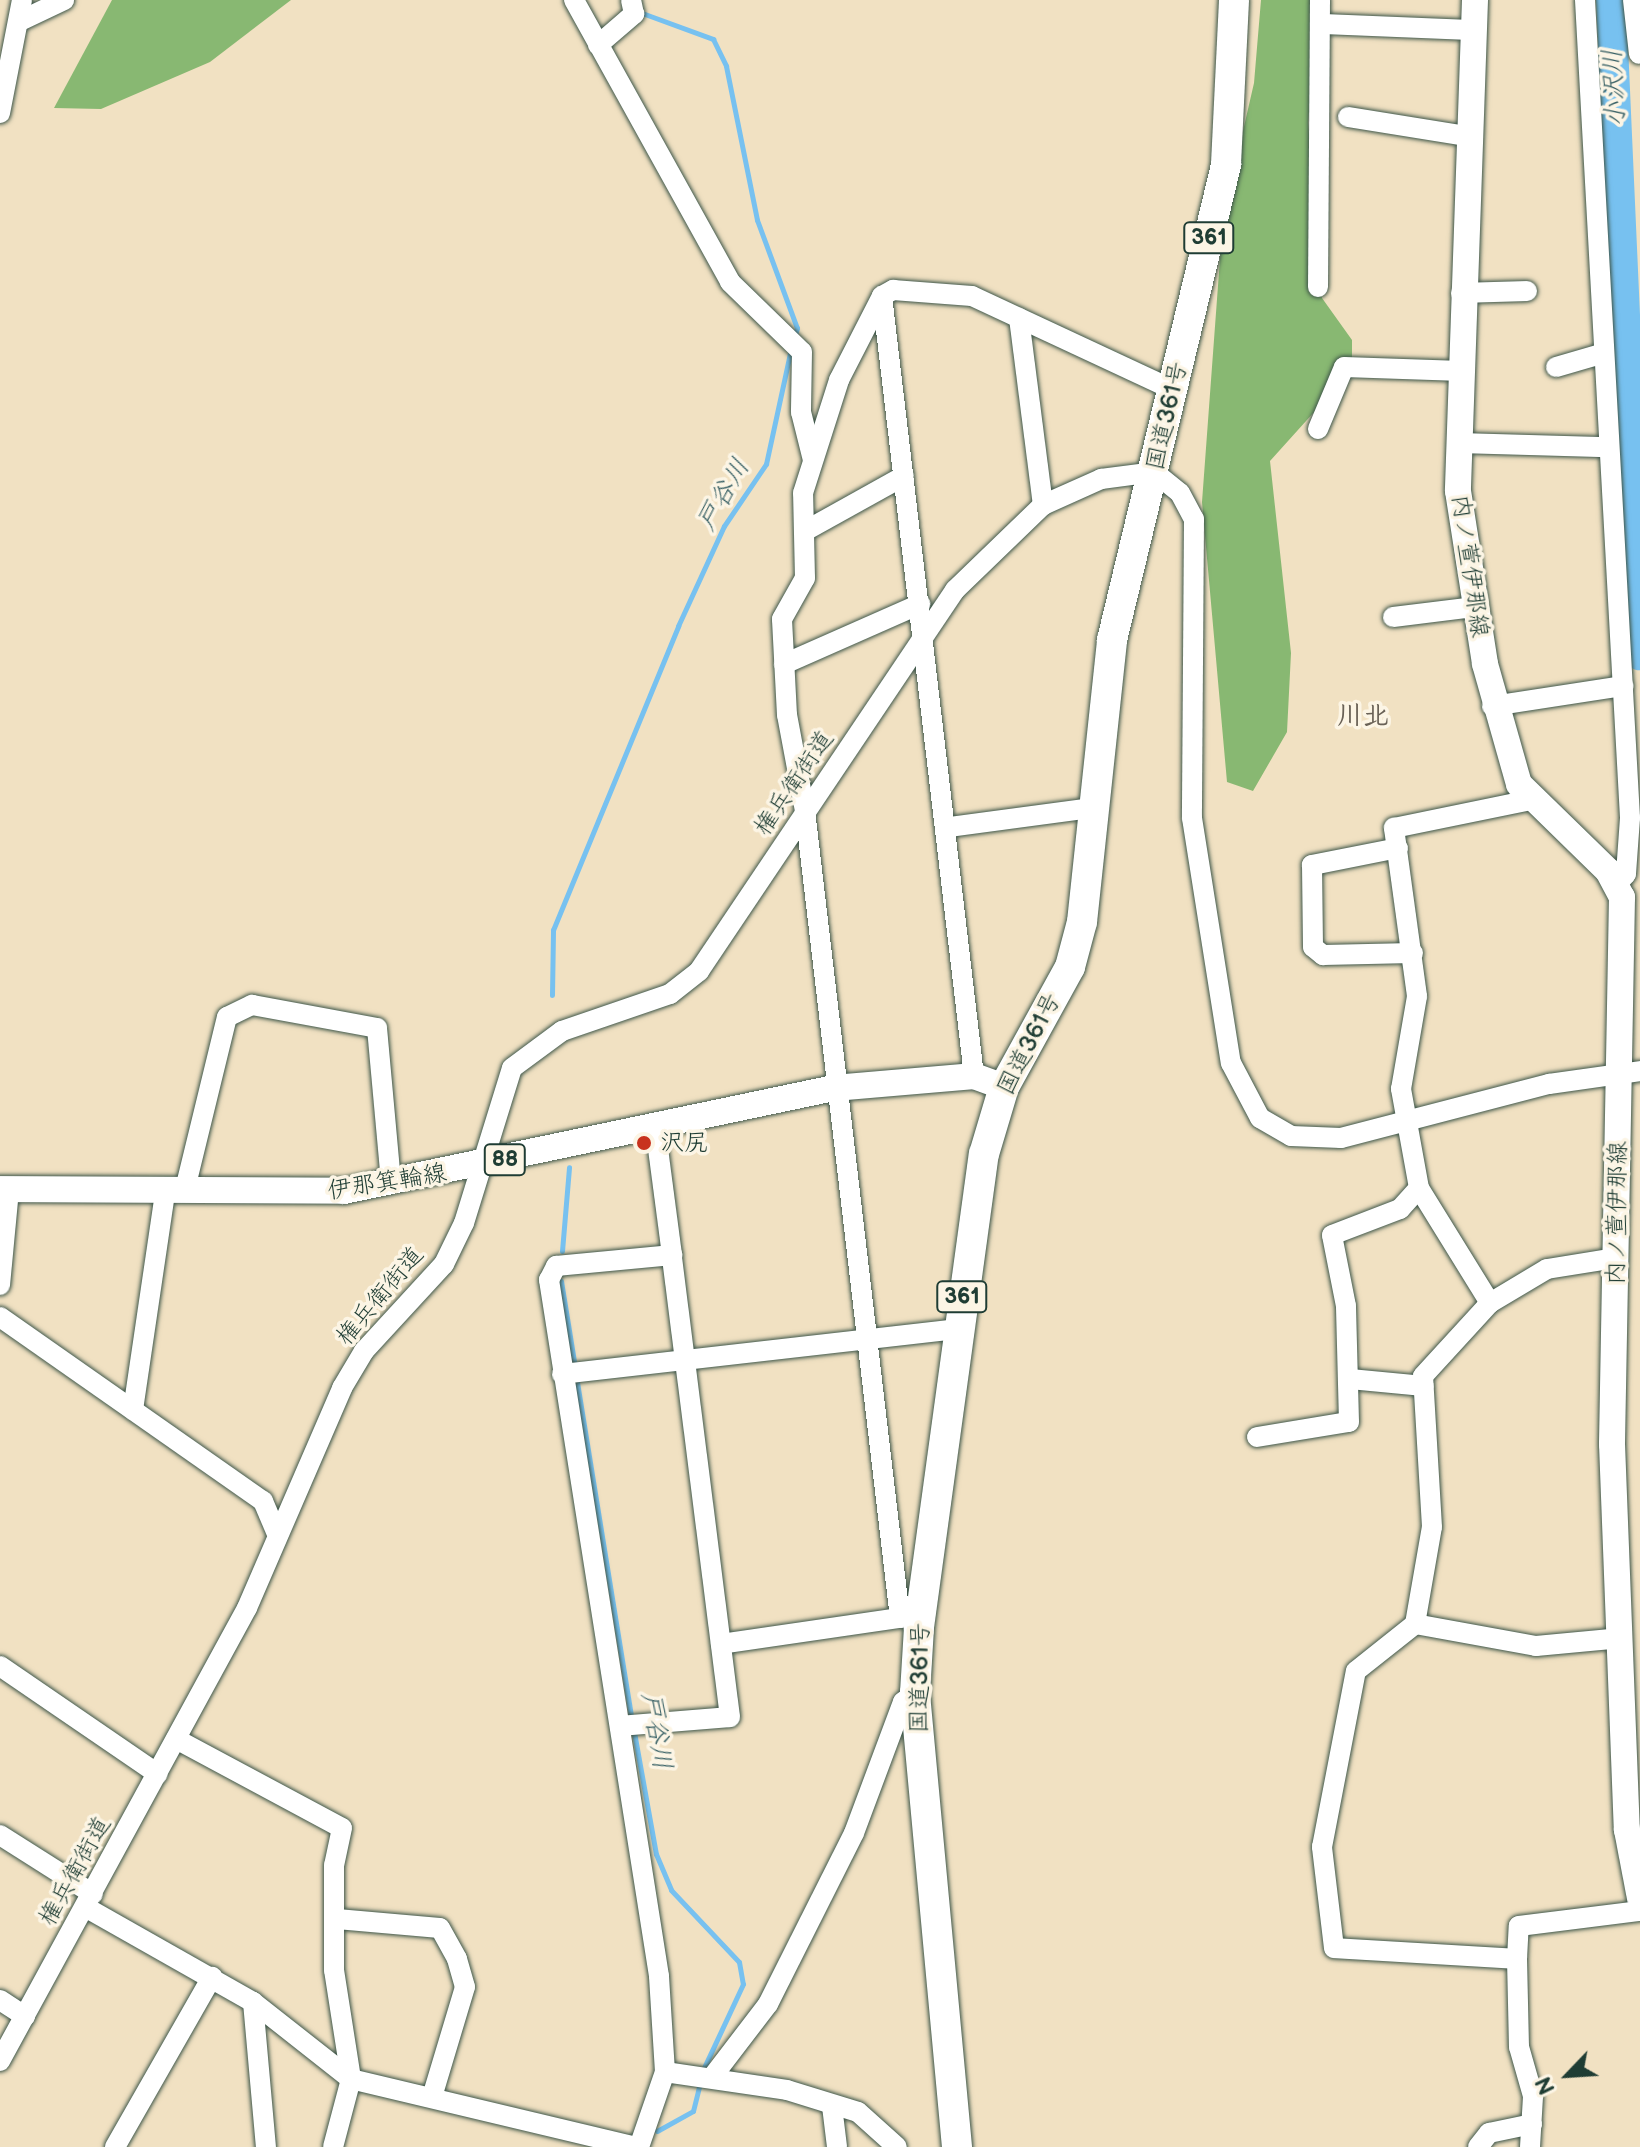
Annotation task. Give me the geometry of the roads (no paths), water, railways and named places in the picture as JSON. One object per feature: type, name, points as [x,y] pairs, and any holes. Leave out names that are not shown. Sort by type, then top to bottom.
[{"type":"highway","name":"国道361号","points":[[957,2147],[909,1623],[984,1154],[1004,1087],[1070,967],[1082,922],[1112,640],[1226,164],[1234,0]]},
{"type":"main road","name":"内ノ萱伊那線","points":[[1475,0],[1466,136],[1458,491],[1475,607],[1502,746],[1531,800],[1618,883],[1630,1071],[1616,1258],[1612,1444],[1622,1638],[1627,1830],[1640,1898]]},
{"type":"main road","name":"伊那箕輪線","points":[[4,1189],[176,1188],[308,1194],[482,1166],[834,1088],[974,1076],[1004,1087]]},
{"type":"street","points":[[0,113],[21,10],[64,0]]},
{"type":"street","points":[[574,0],[730,282],[793,342],[801,412],[813,460]]},
{"type":"street","points":[[598,45],[634,14],[631,0]]},
{"type":"street","points":[[1318,287],[1320,0]]},
{"type":"street","points":[[1585,0],[1601,354],[1630,818],[1626,874],[1618,883]]},
{"type":"street","points":[[1633,0],[1639,54]]},
{"type":"street","points":[[1321,24],[1473,30]]},
{"type":"street","points":[[1348,117],[1466,136]]},
{"type":"street","points":[[1461,293],[1527,291]]},
{"type":"street","points":[[882,296],[950,292],[1019,318],[1174,390]]},
{"type":"street","points":[[721,1644],[909,1623],[834,1088],[805,811],[784,664],[782,619],[805,578],[803,493],[813,460],[839,380],[882,296]]},
{"type":"street","points":[[882,296],[949,827],[974,1076]]},
{"type":"street","points":[[1019,318],[1043,505]]},
{"type":"street","points":[[1556,367],[1601,354]]},
{"type":"street","points":[[1318,429],[1344,367],[1462,371]]},
{"type":"street","points":[[1460,443],[1607,447]]},
{"type":"street","points":[[1154,472],[1180,493],[1194,519],[1192,818],[1240,1087],[1260,1118],[1291,1136],[1341,1138],[1410,1125],[1630,1071]]},
{"type":"street","name":"権兵衛街道","points":[[0,2061],[176,1739],[277,1534],[342,1388],[364,1351],[444,1264],[482,1166],[512,1068],[562,1031],[670,994],[699,971],[805,811],[986,554],[1043,505],[1101,479],[1154,472]]},
{"type":"street","points":[[805,531],[904,476]]},
{"type":"street","points":[[784,664],[920,604]]},
{"type":"street","points":[[1393,617],[1475,607]]},
{"type":"street","points":[[1492,706],[1623,686]]},
{"type":"street","points":[[1490,1303],[1419,1188],[1410,1125],[1401,1089],[1415,1026],[1413,953],[1394,828],[1531,800]]},
{"type":"street","points":[[949,827],[1092,808]]},
{"type":"street","points":[[1398,848],[1312,865],[1313,947],[1323,955],[1413,953]]},
{"type":"street","points":[[133,1410],[176,1188],[227,1017],[252,1005],[377,1028],[391,1183]]},
{"type":"street","points":[[628,1725],[730,1717],[655,1126]]},
{"type":"street","points":[[1257,1437],[1341,1427],[1352,1414],[1346,1306],[1332,1235],[1400,1209],[1419,1188]]},
{"type":"street","points":[[0,1285],[4,1189]]},
{"type":"street","points":[[0,1835],[89,1900],[253,2002],[351,2079],[638,2147],[665,2072],[659,1976],[628,1725],[570,1373],[549,1280],[556,1266],[672,1255]]},
{"type":"street","points":[[1517,1959],[1334,1948],[1321,1858],[1356,1671],[1415,1624],[1432,1527],[1424,1386],[1428,1368],[1490,1303],[1547,1269],[1616,1258]]},
{"type":"street","points":[[0,1317],[263,1501],[277,1534]]},
{"type":"street","points":[[570,1373],[957,1329]]},
{"type":"street","points":[[1350,1379],[1424,1386]]},
{"type":"street","points":[[1415,1624],[1550,1647],[1622,1638]]},
{"type":"street","points":[[0,1666],[158,1774]]},
{"type":"street","points":[[712,2076],[768,2004],[854,1833],[903,1702],[915,1693]]},
{"type":"street","points":[[176,1739],[342,1828],[334,1865],[337,1919],[334,1970],[351,2079],[333,2147]]},
{"type":"street","points":[[1530,2147],[1532,2124],[1517,2032],[1519,1926],[1640,1911]]},
{"type":"street","points":[[337,1919],[440,1928],[457,1959],[465,1987],[432,2097]]},
{"type":"street","points":[[115,2147],[212,1977]]},
{"type":"street","points":[[0,2000],[25,2016]]},
{"type":"street","points":[[253,2002],[266,2147]]},
{"type":"street","points":[[665,2072],[712,2076],[858,2112],[897,2147]]},
{"type":"street","points":[[832,2106],[837,2147]]},
{"type":"street","points":[[1478,2147],[1489,2133],[1532,2124]]},
{"type":"waterway","name":"小沢川","points":[[1611,0],[1640,655]]},
{"type":"waterway","name":"戸谷川","points":[[642,13],[713,39],[726,66],[757,220],[797,328],[794,338]]},
{"type":"waterway","name":"戸谷川","points":[[552,995],[553,930],[678,626],[724,526],[766,464],[791,348]]},
{"type":"waterway","name":"戸谷川","points":[[562,1251],[569,1167]]},
{"type":"waterway","name":"戸谷川","points":[[561,1281],[575,1367]]},
{"type":"waterway","name":"戸谷川","points":[[576,1376],[632,1722]]},
{"type":"waterway","name":"戸谷川","points":[[634,1732],[656,1854],[671,1890],[739,1962],[743,1984],[702,2072]]},
{"type":"waterway","name":"戸谷川","points":[[657,2131],[693,2111],[700,2082]]},
{"type":"place","name":"沢尻","points":[[644,1143]]},
{"type":"district","name":"川北","points":[[1363,717]]}]
